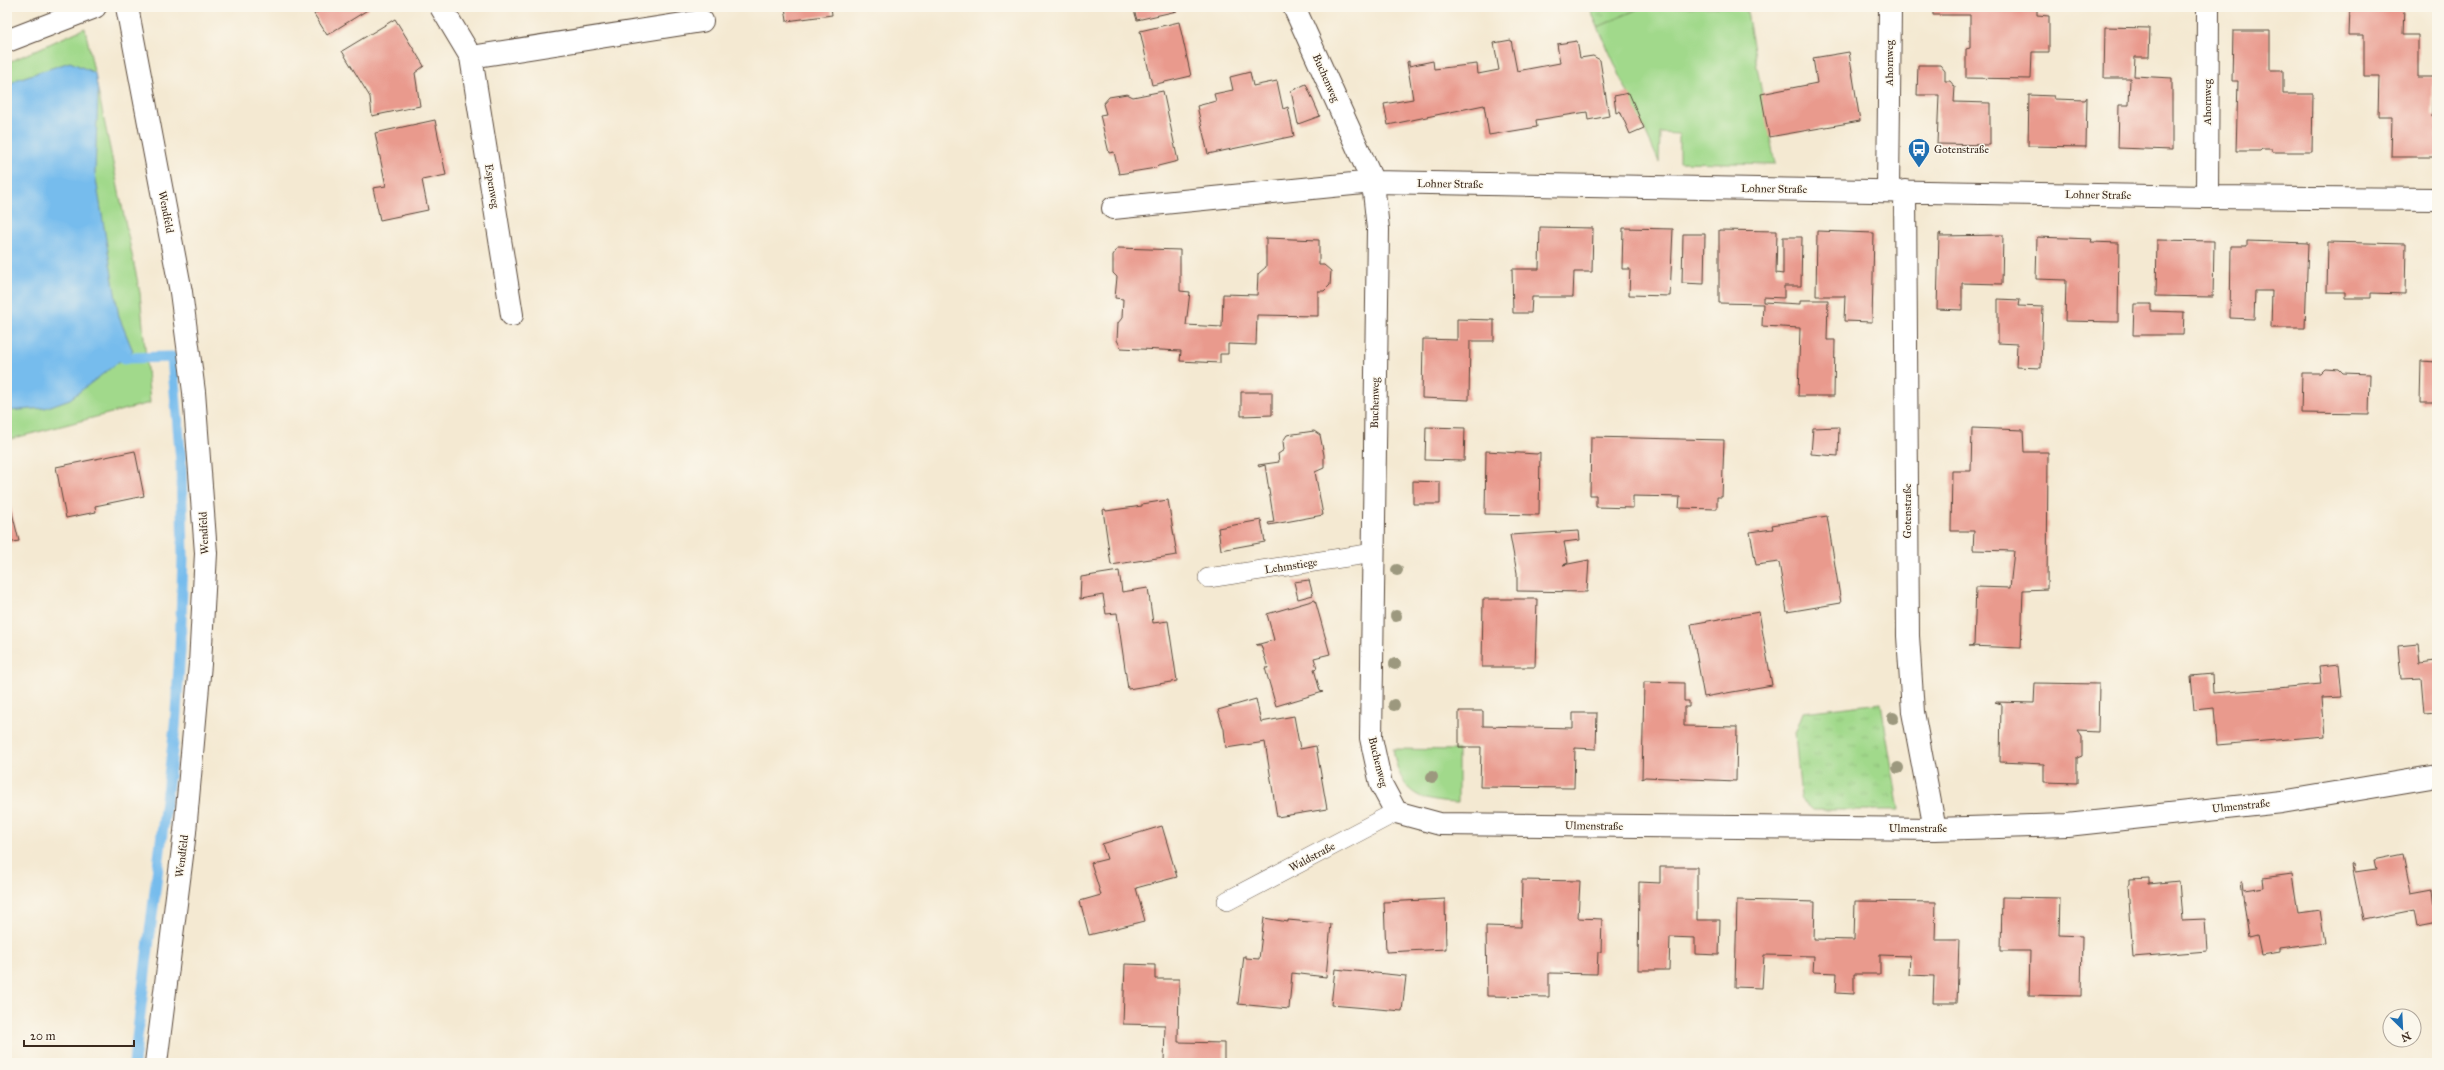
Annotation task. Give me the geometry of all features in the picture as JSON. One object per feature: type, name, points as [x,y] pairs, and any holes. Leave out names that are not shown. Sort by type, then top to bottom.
[{"type":"street","points":[[7,42],[95,7]]},
{"type":"street","name":"Wendfeld","points":[[126,7],[182,292],[194,392],[206,552],[200,664],[185,832],[156,1063]]},
{"type":"street","name":"Espenweg","points":[[441,7],[471,57],[512,315]]},
{"type":"street","name":"Buchenweg","points":[[1294,7],[1373,182],[1378,229],[1371,738],[1381,784],[1396,812]]},
{"type":"street","name":"Ahornweg","points":[[1890,7],[1897,191]]},
{"type":"street","name":"Ahornweg","points":[[2207,197],[2208,7]]},
{"type":"street","points":[[471,57],[702,21]]},
{"type":"street","name":"Lohner Straße","points":[[1113,208],[1373,182],[2207,197],[2437,199]]},
{"type":"street","name":"Gotenstraße","points":[[1897,191],[1908,636],[1913,712],[1935,829]]},
{"type":"street","name":"Ulmenstraße","points":[[1396,812],[1440,824],[1935,829],[2067,825],[2282,802],[2437,776]]},
{"type":"lane","name":"Lehmstiege","points":[[1208,578],[1374,553]]},
{"type":"lane","name":"Waldstraße","points":[[1227,901],[1396,812]]},
{"type":"green space","points":[[1589,7],[1642,7],[1598,27]]},
{"type":"green space","points":[[1642,7],[1746,7],[1775,164],[1679,162],[1679,134],[1660,133],[1659,162],[1598,27]]},
{"type":"green space","points":[[85,28],[140,293],[150,403],[7,440],[7,63]]},
{"type":"green space","points":[[1881,703],[1899,810],[1813,810],[1801,799],[1795,733],[1803,712]]},
{"type":"green space","points":[[1393,749],[1458,750],[1458,803],[1431,800],[1420,797],[1412,791],[1405,784],[1400,775]]},
{"type":"water","points":[[70,62],[95,73],[98,92],[95,173],[119,317],[133,351],[70,399],[45,408],[7,411],[7,86],[18,79]]},
{"type":"building","points":[[325,7],[368,7],[369,9],[327,35],[314,14]]},
{"type":"building","points":[[785,7],[831,7],[832,15],[787,21]]},
{"type":"building","points":[[1133,7],[1176,7],[1177,11],[1137,20]]},
{"type":"building","points":[[1933,7],[2037,7],[2037,15],[2049,16],[2049,52],[2032,52],[2031,79],[1966,78],[1966,49],[1970,48],[1970,15],[1933,15]]},
{"type":"building","points":[[2350,7],[2404,7],[2403,35],[2418,35],[2418,77],[2433,77],[2432,116],[2437,116],[2437,157],[2391,157],[2392,116],[2378,116],[2379,76],[2364,76],[2364,35],[2349,35]]},
{"type":"building","points":[[395,19],[424,66],[415,73],[420,106],[372,116],[370,97],[342,51]]},
{"type":"building","points":[[1179,22],[1191,76],[1152,85],[1140,31]]},
{"type":"building","points":[[2105,27],[2150,28],[2149,57],[2135,57],[2134,76],[2172,78],[2172,150],[2118,148],[2119,105],[2129,105],[2130,78],[2104,78]]},
{"type":"building","points":[[2233,31],[2270,31],[2270,70],[2283,70],[2283,94],[2313,94],[2312,152],[2273,152],[2272,149],[2262,149],[2260,151],[2236,151],[2238,81],[2232,81]]},
{"type":"building","points":[[1511,40],[1517,71],[1560,63],[1557,44],[1577,41],[1580,58],[1593,56],[1600,60],[1609,116],[1588,120],[1587,112],[1536,120],[1537,127],[1489,135],[1484,105],[1388,125],[1384,104],[1413,99],[1407,62],[1409,61],[1409,66],[1433,61],[1434,69],[1477,64],[1478,74],[1499,70],[1494,43]]},
{"type":"building","points":[[1849,52],[1860,121],[1769,137],[1761,94],[1817,83],[1813,58]]},
{"type":"building","points":[[1918,65],[1940,65],[1945,71],[1945,81],[1950,81],[1955,87],[1954,102],[1990,103],[1990,145],[1937,144],[1939,95],[1917,95]]},
{"type":"building","points":[[1250,72],[1253,86],[1277,81],[1283,109],[1288,107],[1294,136],[1208,154],[1197,106],[1216,101],[1214,94],[1233,90],[1230,77]]},
{"type":"building","points":[[1306,84],[1320,116],[1298,124],[1291,91]]},
{"type":"building","points":[[1163,91],[1178,161],[1158,166],[1156,168],[1119,174],[1114,152],[1109,153],[1100,115],[1106,114],[1103,104],[1109,97],[1127,94],[1133,97]]},
{"type":"building","points":[[1629,93],[1644,128],[1630,134],[1620,111],[1616,113],[1614,96]]},
{"type":"building","points":[[2029,95],[2054,96],[2054,99],[2085,100],[2087,97],[2086,147],[2028,146]]},
{"type":"building","points":[[435,120],[446,175],[422,180],[428,210],[380,220],[373,188],[386,186],[375,133]]},
{"type":"building","points":[[1540,227],[1593,228],[1592,272],[1574,272],[1573,297],[1532,297],[1531,313],[1513,313],[1512,269],[1539,269]]},
{"type":"building","points":[[1623,228],[1673,229],[1670,296],[1629,295],[1630,269],[1622,269]]},
{"type":"building","points":[[1719,230],[1777,231],[1776,273],[1783,274],[1783,237],[1802,237],[1801,286],[1784,286],[1784,298],[1763,297],[1763,302],[1800,304],[1800,300],[1828,300],[1827,340],[1835,340],[1834,396],[1798,396],[1800,328],[1762,326],[1763,304],[1719,303]]},
{"type":"building","points":[[1817,231],[1874,233],[1872,322],[1844,321],[1845,296],[1816,296]]},
{"type":"building","points":[[1941,233],[1940,236],[2003,235],[2002,284],[1962,283],[1962,310],[1937,309],[1939,234]]},
{"type":"building","points":[[1683,234],[1705,234],[1704,284],[1682,283]]},
{"type":"building","points":[[2037,237],[2092,239],[2091,242],[2119,243],[2118,322],[2065,321],[2066,280],[2036,279]]},
{"type":"building","points":[[1266,238],[1319,240],[1319,265],[1324,265],[1331,271],[1330,285],[1324,291],[1318,291],[1318,316],[1257,315],[1256,345],[1228,344],[1228,354],[1220,354],[1220,363],[1180,361],[1181,351],[1121,348],[1117,340],[1118,323],[1122,318],[1123,299],[1115,298],[1117,277],[1113,273],[1113,255],[1118,248],[1180,250],[1180,291],[1190,292],[1186,325],[1222,327],[1223,294],[1257,295],[1258,274],[1266,267]]},
{"type":"building","points":[[2157,240],[2214,241],[2213,297],[2156,296]]},
{"type":"building","points":[[2247,241],[2308,243],[2305,328],[2271,328],[2272,291],[2255,291],[2254,319],[2230,318],[2231,246],[2247,246]]},
{"type":"building","points":[[2328,242],[2406,244],[2405,294],[2371,293],[2371,298],[2345,298],[2345,292],[2327,292]]},
{"type":"building","points":[[1998,299],[2020,300],[2019,306],[2043,307],[2041,368],[2016,367],[2017,344],[1998,343]]},
{"type":"building","points":[[2134,304],[2151,304],[2151,311],[2184,312],[2183,335],[2133,335]]},
{"type":"building","points":[[1457,319],[1494,320],[1494,341],[1470,341],[1469,400],[1422,398],[1423,339],[1457,340]]},
{"type":"building","points":[[2421,361],[2437,362],[2437,403],[2420,403]]},
{"type":"building","points":[[2325,368],[2339,369],[2343,373],[2370,374],[2369,414],[2301,413],[2302,373],[2320,373]]},
{"type":"building","points":[[1241,392],[1272,392],[1272,415],[1241,416]]},
{"type":"building","points":[[1426,427],[1465,428],[1464,461],[1425,460]]},
{"type":"building","points":[[1839,427],[1838,456],[1811,454],[1813,428]]},
{"type":"building","points":[[1972,428],[2023,430],[2024,452],[2048,452],[2047,589],[2023,590],[2021,648],[1969,646],[1974,645],[1976,587],[2010,588],[2014,551],[1973,550],[1974,531],[1951,531],[1952,471],[1971,471]]},
{"type":"building","points":[[1314,431],[1320,435],[1324,455],[1324,468],[1315,472],[1323,515],[1269,525],[1268,523],[1274,522],[1265,465],[1259,467],[1258,465],[1279,462],[1278,454],[1284,450],[1283,441],[1287,435]]},
{"type":"building","points":[[1591,437],[1724,440],[1722,497],[1717,497],[1717,509],[1679,508],[1680,497],[1633,496],[1633,508],[1596,507],[1596,495],[1590,495]]},
{"type":"building","points":[[135,451],[144,496],[95,506],[96,512],[66,518],[56,467]]},
{"type":"building","points":[[1486,451],[1537,454],[1540,452],[1539,515],[1485,514]]},
{"type":"building","points":[[1413,481],[1440,482],[1440,504],[1413,504]]},
{"type":"building","points":[[7,492],[19,541],[7,543]]},
{"type":"building","points":[[1168,500],[1177,555],[1111,565],[1103,510],[1105,509],[1106,511],[1142,506],[1142,504]]},
{"type":"building","points":[[1827,516],[1841,603],[1787,612],[1779,562],[1756,565],[1750,532],[1773,529],[1772,525]]},
{"type":"building","points":[[1261,520],[1265,542],[1221,550],[1218,528]]},
{"type":"building","points":[[1579,531],[1580,540],[1564,542],[1568,563],[1563,565],[1589,560],[1587,592],[1517,591],[1517,573],[1510,535]]},
{"type":"building","points":[[1119,571],[1122,592],[1148,588],[1153,623],[1168,621],[1177,681],[1128,689],[1117,613],[1106,614],[1103,595],[1080,599],[1081,577]]},
{"type":"building","points":[[1309,580],[1313,595],[1298,599],[1294,582]]},
{"type":"building","points":[[1483,599],[1537,599],[1535,667],[1482,667]]},
{"type":"building","points":[[1315,600],[1330,654],[1314,658],[1317,668],[1314,669],[1320,691],[1323,692],[1276,706],[1265,668],[1268,668],[1261,645],[1256,645],[1274,640],[1267,614]]},
{"type":"building","points":[[1759,612],[1772,685],[1704,697],[1691,624]]},
{"type":"building","points":[[2418,644],[2420,663],[2437,661],[2437,713],[2424,714],[2421,678],[2401,679],[2398,646]]},
{"type":"building","points":[[2339,664],[2342,697],[2322,698],[2325,736],[2217,745],[2214,708],[2194,710],[2191,676],[2212,674],[2213,693],[2267,689],[2321,684],[2319,666]]},
{"type":"building","points":[[1644,682],[1684,683],[1684,701],[1689,701],[1689,707],[1684,707],[1684,726],[1737,727],[1736,781],[1645,777],[1642,779]]},
{"type":"building","points":[[2035,683],[2099,684],[2098,732],[2078,731],[2082,737],[2082,756],[2077,758],[2077,783],[2044,782],[2044,764],[2000,762],[2001,704],[1995,702],[2034,703]]},
{"type":"building","points":[[1256,699],[1261,722],[1294,716],[1300,749],[1316,746],[1327,809],[1277,817],[1265,742],[1226,748],[1224,729],[1218,710]]},
{"type":"building","points":[[1459,711],[1483,711],[1483,726],[1573,728],[1573,713],[1597,713],[1596,749],[1575,748],[1574,788],[1480,787],[1481,747],[1459,747]]},
{"type":"building","points":[[1162,826],[1177,877],[1136,888],[1145,921],[1089,935],[1080,901],[1101,895],[1091,863],[1107,859],[1102,844]]},
{"type":"building","points":[[2403,854],[2411,893],[2433,889],[2437,922],[2417,926],[2414,910],[2363,920],[2352,865],[2354,864],[2355,872],[2376,869],[2374,860]]},
{"type":"building","points":[[1660,867],[1697,867],[1697,920],[1720,920],[1719,955],[1695,954],[1695,938],[1670,937],[1669,970],[1638,970],[1639,882],[1660,883]]},
{"type":"building","points":[[2292,874],[2298,913],[2320,910],[2325,943],[2279,949],[2279,952],[2261,955],[2257,936],[2249,938],[2241,882],[2243,882],[2244,890],[2264,887],[2263,878]]},
{"type":"building","points":[[2149,878],[2149,884],[2179,881],[2182,920],[2205,919],[2207,951],[2133,957],[2128,885],[2130,884],[2130,879]]},
{"type":"building","points":[[1522,880],[1580,881],[1578,918],[1602,919],[1601,952],[1598,952],[1597,974],[1549,973],[1549,997],[1487,996],[1486,926],[1521,927]]},
{"type":"building","points":[[2002,897],[2060,898],[2059,935],[2082,936],[2081,996],[2029,995],[2030,951],[2001,951]]},
{"type":"building","points":[[1445,899],[1446,949],[1386,952],[1384,902]]},
{"type":"building","points":[[1737,900],[1815,902],[1814,939],[1854,940],[1855,901],[1936,902],[1935,940],[1959,940],[1957,1003],[1933,1003],[1934,976],[1909,975],[1910,956],[1880,955],[1880,974],[1854,974],[1854,994],[1836,993],[1837,973],[1813,972],[1814,956],[1764,955],[1762,988],[1735,987]]},
{"type":"building","points":[[1264,918],[1288,922],[1288,920],[1331,924],[1326,977],[1292,973],[1289,1009],[1238,1004],[1244,956],[1246,956],[1246,958],[1259,959]]},
{"type":"building","points":[[1125,964],[1155,965],[1155,979],[1179,979],[1178,1042],[1224,1043],[1224,1063],[1164,1063],[1165,1025],[1123,1024]]},
{"type":"building","points":[[1335,969],[1406,976],[1402,1011],[1331,1005]]},
{"type":"waterway","points":[[124,358],[172,357],[181,461],[183,556],[180,652],[175,727],[134,1063]]},
{"type":"place","name":"Gotenstraße","points":[[1919,168]]}]
